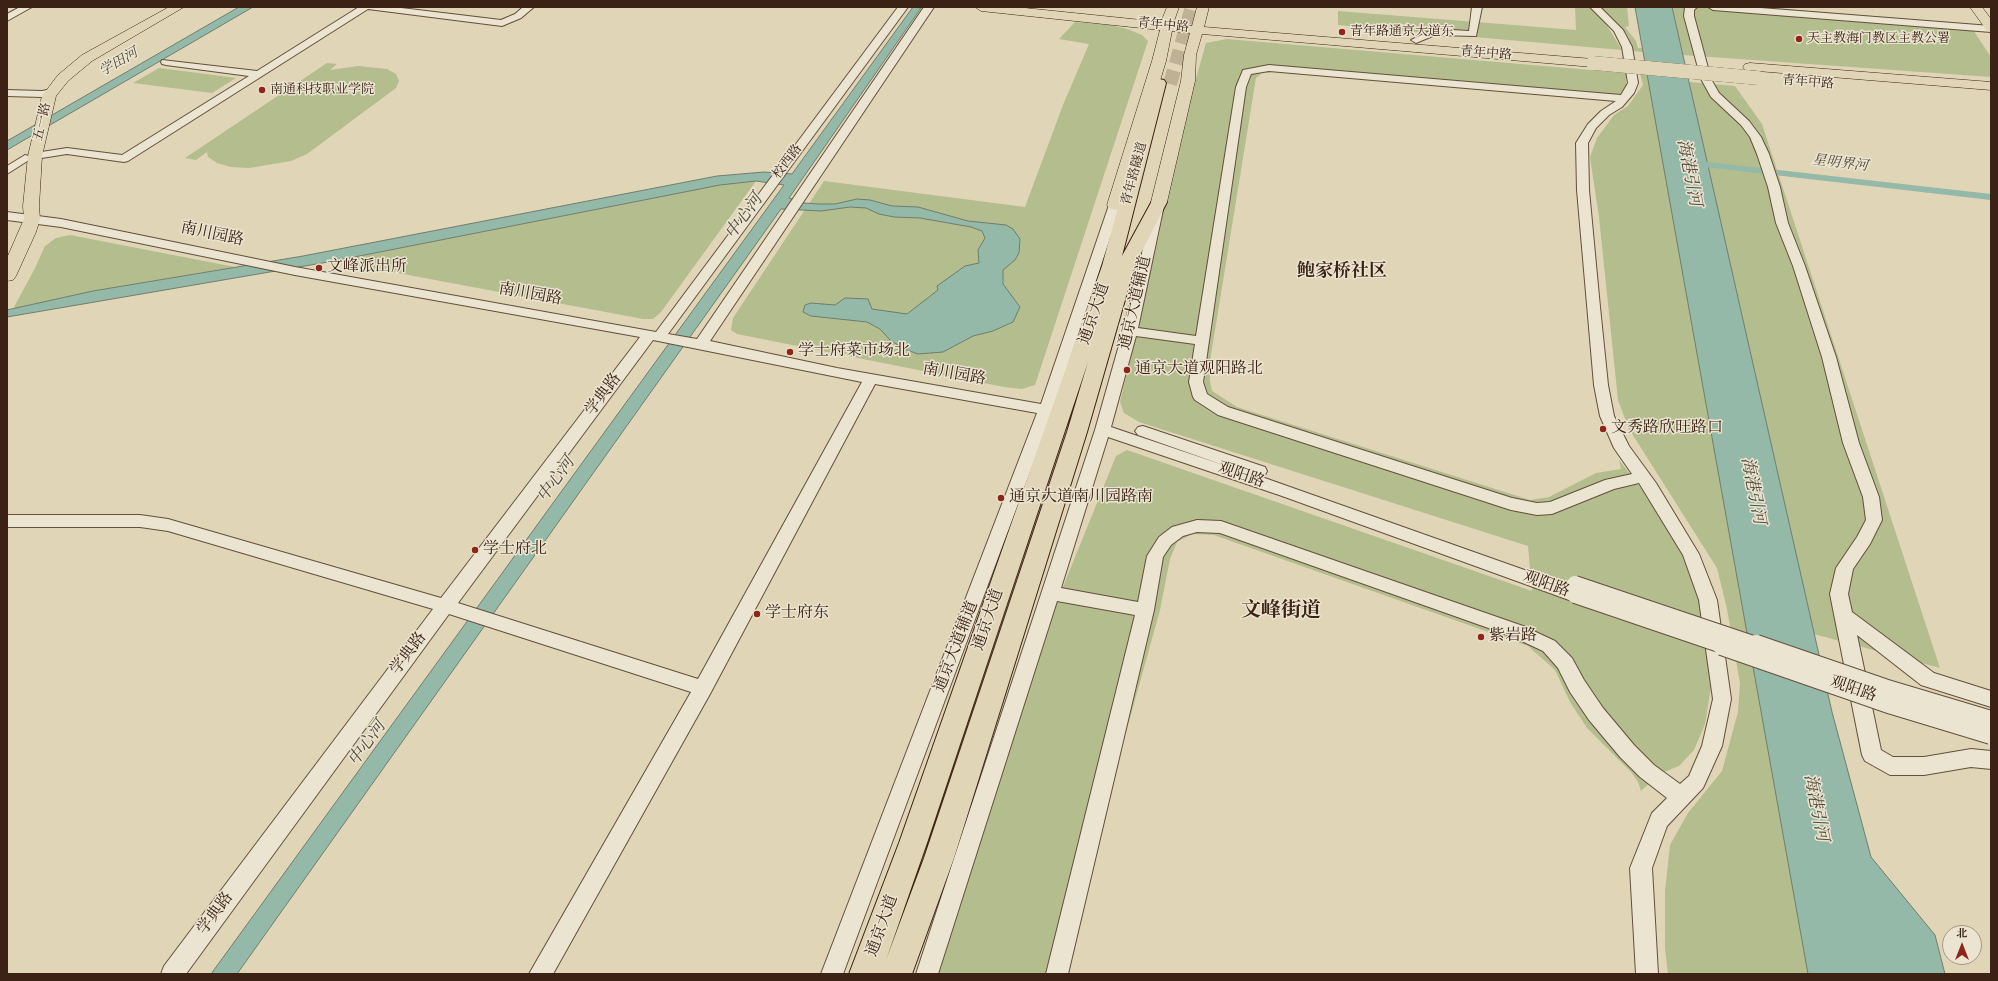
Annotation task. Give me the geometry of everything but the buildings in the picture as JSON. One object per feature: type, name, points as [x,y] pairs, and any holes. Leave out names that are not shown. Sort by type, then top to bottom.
[{"type":"highway","name":"青年路隧道","points":[[1119,265],[1164,84]]},
{"type":"highway","points":[[1119,265],[1159,202]]},
{"type":"highway","points":[[1115,205],[1119,265]]},
{"type":"highway","name":"通京大道","points":[[866,974],[1119,265]]},
{"type":"highway","name":"通京大道","points":[[896,974],[939,858],[1077,432],[1119,265]]},
{"type":"highway","points":[[857,974],[913,843]]},
{"type":"highway","points":[[904,974],[939,858]]},
{"type":"main road","name":"五一路","points":[[7,253],[20,218],[21,184],[30,157],[36,129],[34,112],[47,93],[55,77],[81,56],[97,46],[171,7]]},
{"type":"main road","name":"五一路","points":[[47,93],[87,58],[178,7]]},
{"type":"main road","name":"青年中路","points":[[981,7],[1167,24],[1416,40],[1590,58],[1758,78],[1991,98]]},
{"type":"main road","name":"青年中路","points":[[1033,7],[1167,24]]},
{"type":"main road","points":[[1115,205],[1162,50],[1167,24],[1173,7]]},
{"type":"main road","points":[[1159,202],[1188,81],[1190,55],[1203,7]]},
{"type":"main road","points":[[1976,7],[1991,28]]},
{"type":"main road","name":"青年中路","points":[[1198,26],[1590,58],[1750,67],[1991,86]]},
{"type":"main road","points":[[1162,50],[1166,47],[1176,46],[1183,48],[1190,55]]},
{"type":"main road","name":"五一路","points":[[7,276],[28,232],[20,218]]},
{"type":"street","points":[[7,18],[27,7]]},
{"type":"street","points":[[7,171],[30,157],[67,151],[124,159],[365,7]]},
{"type":"street","points":[[370,7],[502,22],[518,16],[529,7]]},
{"type":"street","name":"校西路","points":[[657,337],[903,7]]},
{"type":"street","name":"校西路","points":[[696,343],[795,206],[929,7]]},
{"type":"street","points":[[1416,40],[1434,32],[1473,34],[1477,7]]},
{"type":"street","points":[[1595,7],[1618,30],[1627,47],[1633,83],[1630,91],[1618,105],[1605,113],[1592,126],[1582,143],[1583,190],[1601,385],[1607,416],[1622,448],[1643,477],[1691,554],[1708,600],[1722,699],[1712,746],[1699,776],[1696,782],[1659,820],[1641,868],[1647,974]]},
{"type":"street","points":[[1692,7],[1689,8],[1689,16],[1706,79],[1715,95],[1745,124],[1756,137],[1763,154],[1774,187],[1782,223],[1799,266],[1829,357],[1851,443],[1871,497],[1874,520],[1864,540],[1845,568],[1839,594],[1872,756],[1890,766],[1924,766],[1971,758],[1991,760]]},
{"type":"street","points":[[1713,7],[1991,28]]},
{"type":"street","points":[[166,62],[260,74]]},
{"type":"street","points":[[1623,98],[1269,68],[1247,72],[1241,87],[1196,382],[1200,397],[1223,411],[1511,504],[1537,509],[1552,508],[1611,484],[1643,477]]},
{"type":"street","points":[[7,93],[47,93]]},
{"type":"street","name":"通京大道辅道","points":[[927,974],[1104,425],[1130,331],[1159,202]]},
{"type":"street","name":"通京大道辅道","points":[[832,974],[1046,410],[1115,205]]},
{"type":"street","name":"南川园路","points":[[20,218],[61,223],[247,261],[696,343],[871,379],[1046,410]]},
{"type":"street","points":[[1130,331],[1202,341]]},
{"type":"street","name":"学典路","points":[[172,974],[446,606],[657,337]]},
{"type":"street","points":[[540,974],[703,688],[871,379]]},
{"type":"street","name":"观阳路","points":[[1104,425],[1288,492],[1575,590],[1892,704],[1991,734]]},
{"type":"street","points":[[7,521],[140,521],[168,525],[446,606],[703,688]]},
{"type":"street","points":[[1056,974],[1144,610],[1155,556],[1165,541],[1178,531],[1197,526],[1221,527],[1517,631],[1549,646],[1565,663],[1585,697],[1627,751],[1647,770],[1681,797]]},
{"type":"street","name":"观阳路","points":[[1575,590],[1884,689],[1991,721]]},
{"type":"street","points":[[1051,593],[1144,610]]},
{"type":"street","points":[[1844,617],[1928,679],[1991,699]]},
{"type":"shaded area","points":[[1575,7],[1591,7],[1603,19],[1622,50],[1338,25],[1338,11],[1576,30]]},
{"type":"shaded area","points":[[1600,7],[1627,7],[1629,26],[1625,27],[1636,41],[1638,48],[1642,48],[1643,52],[1633,51],[1628,36]]},
{"type":"shaded area","points":[[1672,7],[1761,7],[1969,24],[1991,57],[1991,77],[1683,55]]},
{"type":"shaded area","points":[[1075,22],[1110,25],[1127,29],[1142,35],[1148,41],[1035,385],[1022,389],[1004,387],[737,334],[731,330],[733,318],[824,181],[1025,207],[1063,105],[1089,44],[1059,39]]},
{"type":"shaded area","points":[[1227,39],[1626,73],[1626,86],[1622,93],[1607,101],[1603,99],[1284,71],[1262,73],[1256,78],[1210,361],[1210,381],[1212,391],[1237,407],[1530,500],[1549,497],[1596,473],[1621,469],[1619,460],[1651,501],[1686,557],[1696,585],[1711,686],[1705,724],[1694,750],[1679,766],[1659,774],[1641,791],[1638,782],[1632,773],[1587,728],[1570,702],[1555,670],[1528,646],[1214,535],[1192,534],[1177,542],[1170,559],[1160,610],[1100,826],[1067,974],[934,974],[1052,614],[1116,456],[1127,450],[1532,591],[1528,546],[1139,422],[1124,413],[1120,402],[1159,235],[1172,164],[1206,43]]},
{"type":"shaded area","points":[[327,63],[337,64],[330,70],[358,66],[387,69],[396,74],[399,81],[396,88],[307,154],[291,161],[249,168],[231,167],[217,163],[208,157],[207,152],[196,160],[185,158]]},
{"type":"shaded area","points":[[159,68],[236,78],[212,93],[133,83]]},
{"type":"shaded area","points":[[1640,73],[1647,73],[1808,974],[1668,974],[1665,948],[1665,891],[1670,845],[1688,813],[1722,771],[1738,712],[1740,683],[1727,609],[1717,568],[1629,429],[1618,400],[1599,217],[1590,157],[1597,138],[1614,115],[1628,106],[1643,85]]},
{"type":"shaded area","points":[[1689,82],[1735,86],[1762,124],[1940,668],[1814,634]]},
{"type":"shaded area","points":[[756,181],[661,312],[653,319],[643,319],[334,261],[720,185]]},
{"type":"shaded area","points":[[70,235],[235,267],[93,291],[13,309],[45,246],[56,238]]},
{"type":"water","points":[[239,7],[253,7],[7,150],[7,141]]},
{"type":"water","points":[[913,7],[921,8],[789,198],[804,203],[819,204],[835,204],[857,199],[870,200],[892,206],[918,207],[968,221],[1006,225],[1013,229],[1020,239],[1019,253],[1015,260],[1003,270],[1003,284],[1020,307],[1013,322],[993,331],[973,336],[943,352],[918,354],[891,341],[880,329],[867,322],[811,316],[803,312],[805,305],[811,303],[835,305],[845,298],[868,299],[872,309],[907,314],[938,290],[937,286],[965,266],[979,263],[978,250],[985,238],[982,231],[971,227],[920,218],[894,217],[879,214],[866,208],[850,207],[821,211],[781,209],[237,974],[211,974],[784,185],[756,181],[720,185],[334,261],[7,317],[7,310],[93,291],[303,256],[717,176],[764,172],[792,174]]},
{"type":"water","name":"海港引河","points":[[1635,7],[1672,7],[1832,712],[1871,857],[1935,935],[1945,974],[1808,974]]},
{"type":"waterway","name":"星明界河","points":[[1690,163],[1991,197]]},
{"type":"tunnel","points":[[1170,84],[1192,7]]},
{"type":"place","name":"青年路通京大道东","points":[[1342,32]]},
{"type":"place","name":"天主教海门教区主教公署","points":[[1799,39]]},
{"type":"place","name":"南通科技职业学院","points":[[262,90]]},
{"type":"place","name":"文峰派出所","points":[[319,268]]},
{"type":"place","name":"学士府菜市场北","points":[[790,352]]},
{"type":"place","name":"通京大道观阳路北","points":[[1127,370]]},
{"type":"place","name":"文秀路欣旺路口","points":[[1603,429]]},
{"type":"place","name":"通京大道南川园路南","points":[[1001,498]]},
{"type":"place","name":"学士府北","points":[[475,550]]},
{"type":"place","name":"学士府东","points":[[757,614]]},
{"type":"place","name":"紫岩路","points":[[1481,637]]},
{"type":"district","name":"鲍家桥社区","points":[[1342,272]]},
{"type":"district","name":"文峰街道","points":[[1281,612]]},
{"type":"water label","name":"学田河","points":[[119,63]]},
{"type":"water label","name":"中心河","points":[[745,217]]},
{"type":"water label","name":"中心河","points":[[557,480]]},
{"type":"water label","name":"中心河","points":[[368,744]]}]
